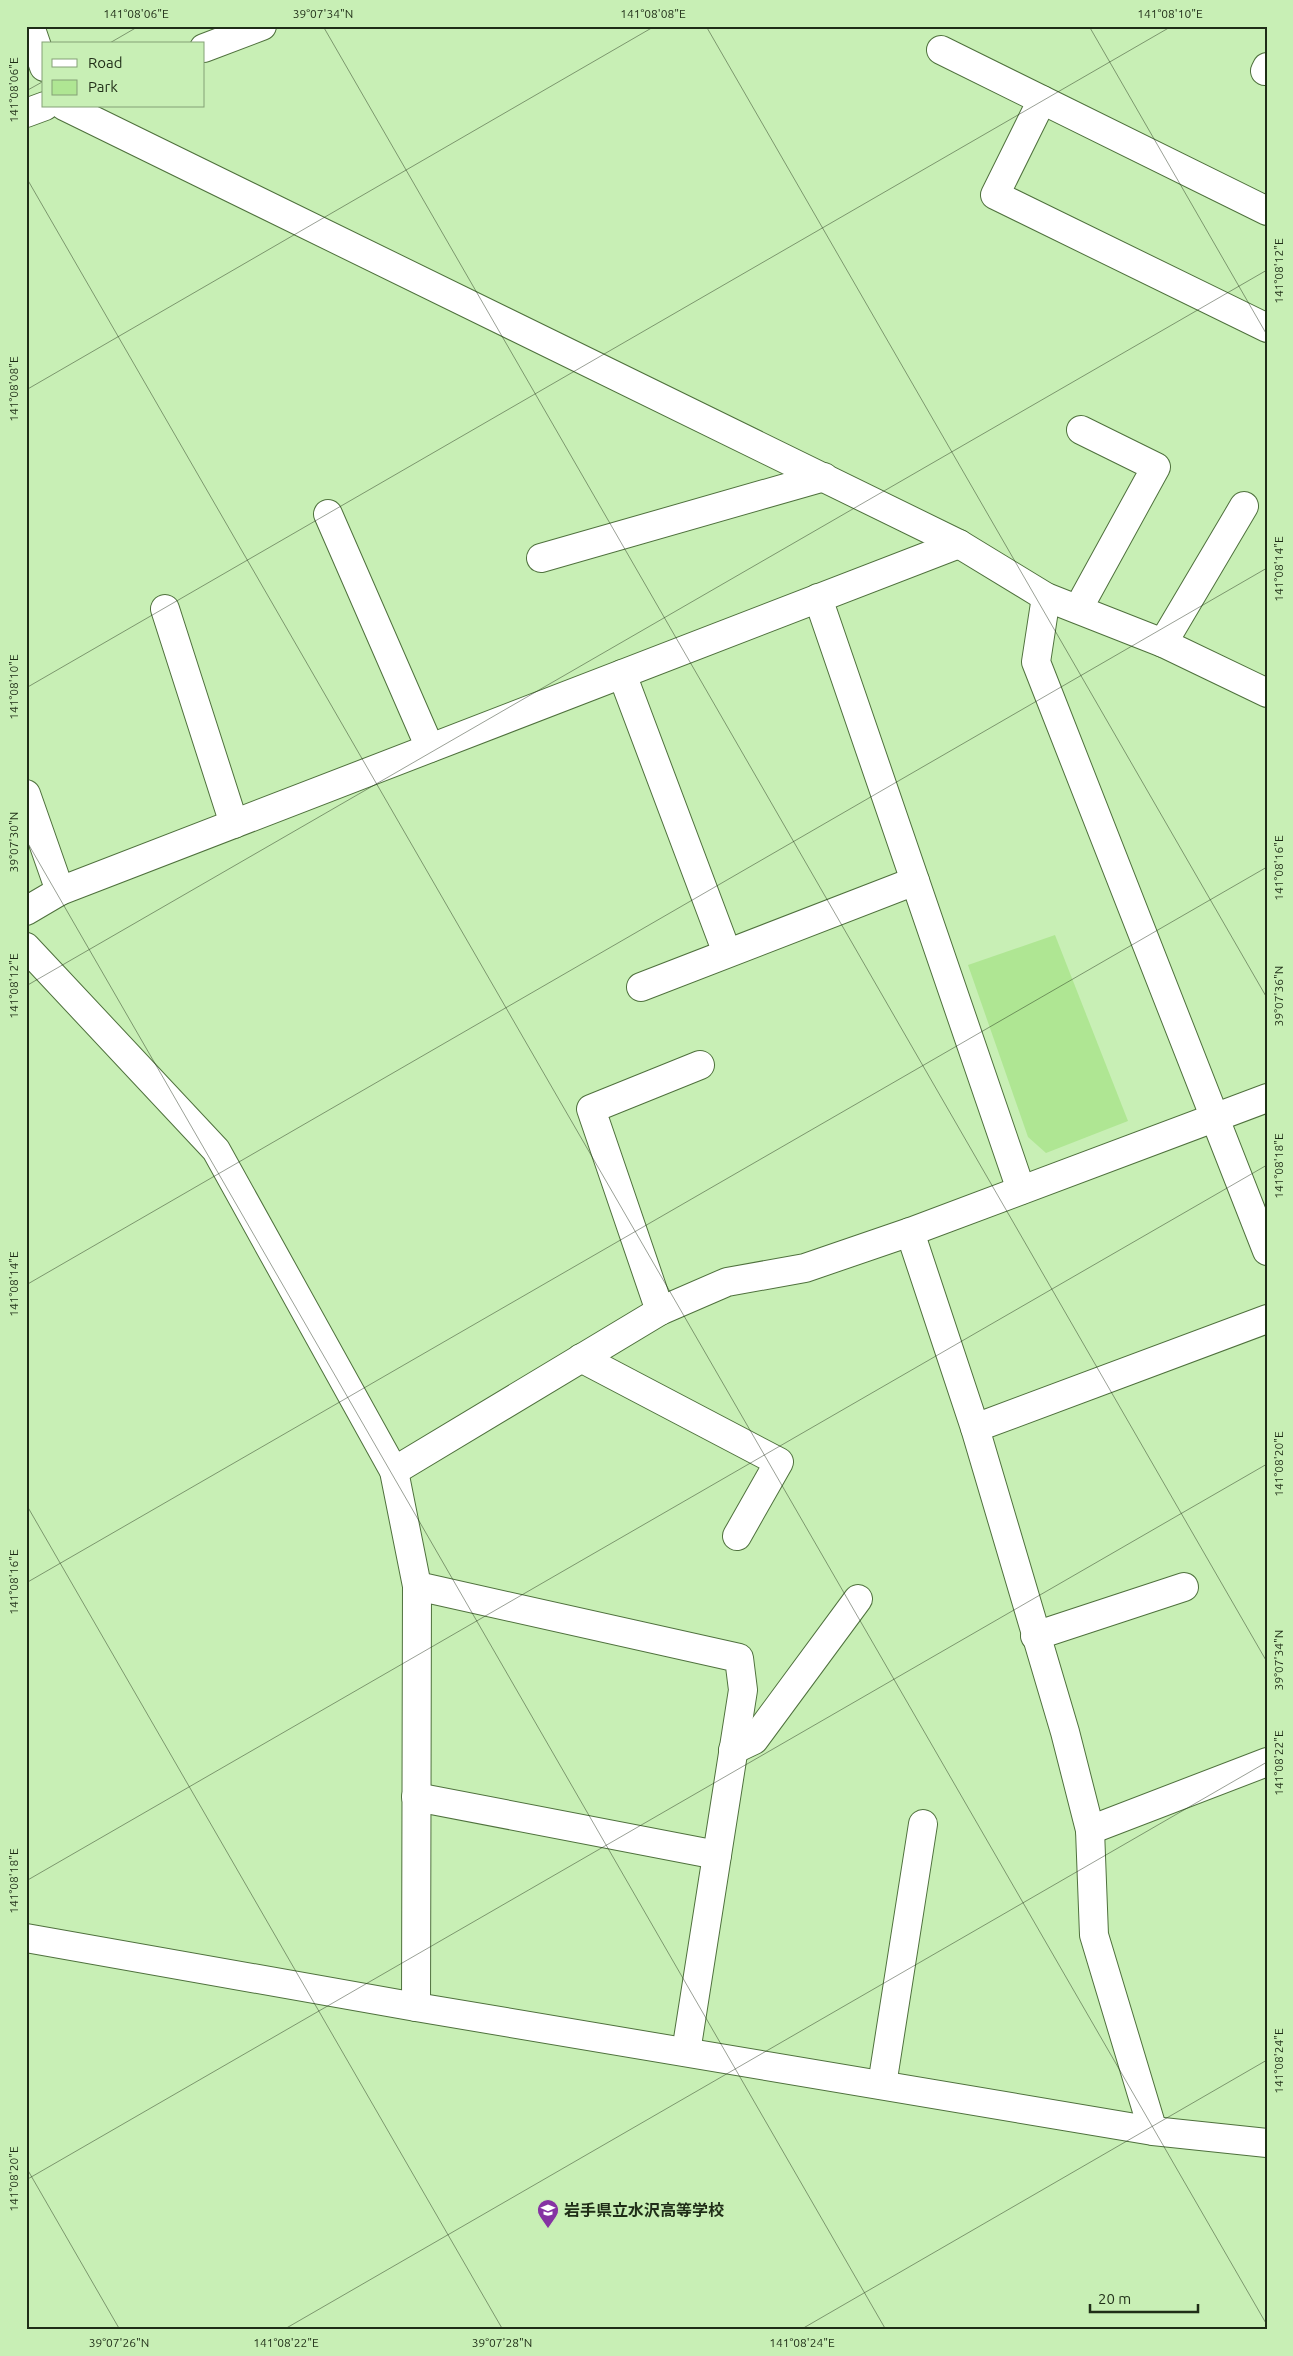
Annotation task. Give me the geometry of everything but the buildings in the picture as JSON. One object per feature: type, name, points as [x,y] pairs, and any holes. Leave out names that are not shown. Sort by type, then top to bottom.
[{"type":"street","points":[[30,26],[42,61]]},
{"type":"street","points":[[205,48],[262,26]]},
{"type":"street","points":[[941,50],[1267,211]]},
{"type":"street","points":[[1042,100],[995,195],[1267,328]]},
{"type":"street","points":[[26,113],[42,107]]},
{"type":"street","points":[[68,108],[959,544],[1046,597],[1163,643],[1267,693]]},
{"type":"street","points":[[1078,609],[1156,467],[1081,430]]},
{"type":"street","points":[[542,558],[824,477]]},
{"type":"street","points":[[1163,643],[1244,506]]},
{"type":"street","points":[[328,514],[430,748]]},
{"type":"street","points":[[26,910],[60,891],[959,544]]},
{"type":"street","points":[[1046,597],[1036,662],[1267,1251]]},
{"type":"street","points":[[818,598],[1021,1190]]},
{"type":"street","points":[[165,609],[234,824]]},
{"type":"street","points":[[622,674],[727,953]]},
{"type":"street","points":[[26,794],[60,891]]},
{"type":"street","points":[[640,987],[915,881]]},
{"type":"street","points":[[26,947],[216,1150],[394,1471],[417,1586],[416,2007]]},
{"type":"street","points":[[660,1311],[591,1109],[700,1065]]},
{"type":"street","points":[[394,1471],[660,1311],[727,1282],[805,1268],[910,1232],[1267,1098]]},
{"type":"street","points":[[910,1232],[975,1428],[1035,1636],[1065,1732],[1090,1830],[1094,1935],[1153,2131]]},
{"type":"street","points":[[975,1428],[1267,1319]]},
{"type":"street","points":[[581,1358],[779,1462],[737,1536]]},
{"type":"street","points":[[417,1586],[739,1658],[743,1690],[686,2052]]},
{"type":"street","points":[[1035,1636],[1184,1588]]},
{"type":"street","points":[[733,1750],[754,1740],[858,1599]]},
{"type":"street","points":[[1090,1830],[1267,1762]]},
{"type":"street","points":[[416,1797],[717,1855]]},
{"type":"street","points":[[882,2085],[923,1824]]},
{"type":"street","points":[[26,1938],[416,2007],[1153,2131],[1267,2143]]},
{"type":"green space","points":[[1055,935],[1128,1121],[1046,1153],[1028,1137],[968,965]]},
{"type":"place","name":"岩手県立水沢高等学校","points":[[548,2229]]}]
